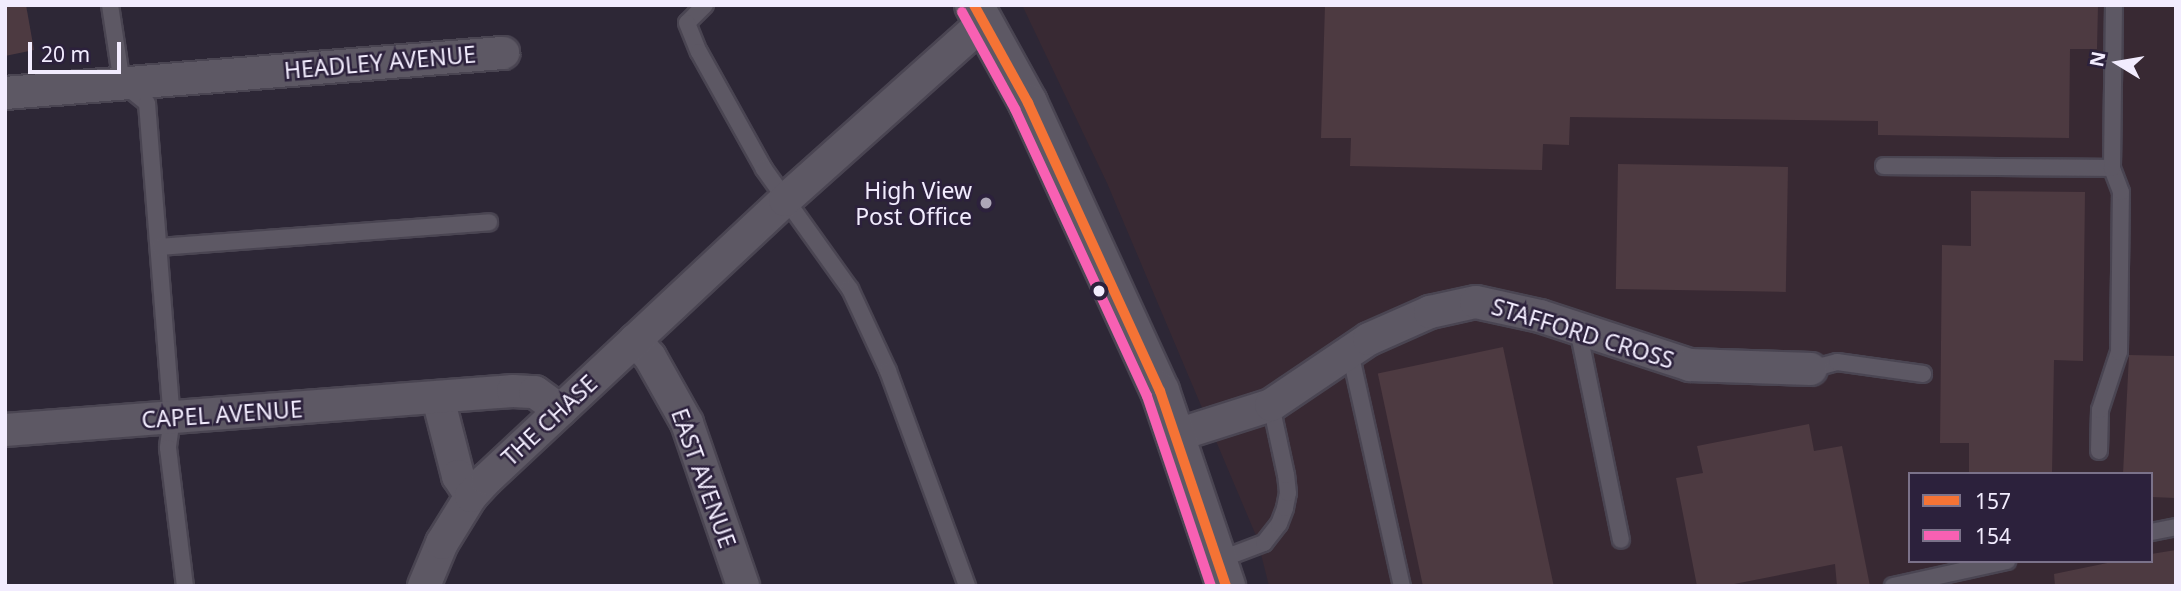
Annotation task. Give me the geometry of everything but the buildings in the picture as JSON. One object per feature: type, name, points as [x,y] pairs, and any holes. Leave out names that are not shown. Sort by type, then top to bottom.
[{"type":"main road","points":[[979,14],[1028,103],[1065,181],[1177,435],[1223,573]]},
{"type":"street","name":"THE CHASE","points":[[424,586],[442,543],[471,496],[979,14]]},
{"type":"street","name":"HEADLEY AVENUE","points":[[5,93],[503,52]]},
{"type":"street","name":"STAFFORD CROSS","points":[[1177,435],[1271,405],[1369,339],[1430,312],[1476,302],[1540,316],[1690,365],[1811,369]]},
{"type":"street","name":"EAST AVENUE","points":[[635,340],[656,367],[687,423],[743,586]]},
{"type":"street","name":"CAPEL AVENUE","points":[[5,430],[528,390],[560,410]]},
{"type":"street","points":[[438,398],[458,476],[471,496]]},
{"type":"lane","points":[[110,5],[122,83],[147,103],[172,418],[168,447],[185,586]]},
{"type":"lane","points":[[705,5],[687,23],[695,43],[764,169],[850,289],[888,371],[967,586]]},
{"type":"lane","points":[[2099,451],[2100,410],[2119,352],[2121,192],[2112,168],[2114,5]]},
{"type":"lane","points":[[1884,166],[2112,168]]},
{"type":"lane","points":[[160,247],[489,222]]},
{"type":"lane","points":[[1578,329],[1621,540]]},
{"type":"lane","points":[[1350,352],[1402,586]]},
{"type":"lane","points":[[1811,369],[1838,362],[1923,374]]},
{"type":"lane","points":[[1223,573],[1264,543],[1279,524],[1285,508],[1288,493],[1271,405]]},
{"type":"lane","points":[[2153,532],[2176,527]]},
{"type":"lane","points":[[1893,586],[1998,563]]},
{"type":"shaded area","points":[[1022,5],[2176,5],[2176,586],[1269,586],[1257,538],[1107,183]]},
{"type":"transit line","name":"157","points":[[974,5],[1028,103],[1160,391],[1226,586]]},
{"type":"transit line","name":"154","points":[[962,12],[1015,109],[1147,396],[1211,586]]},
{"type":"place","name":"High View Post Office","points":[[986,203]]}]
